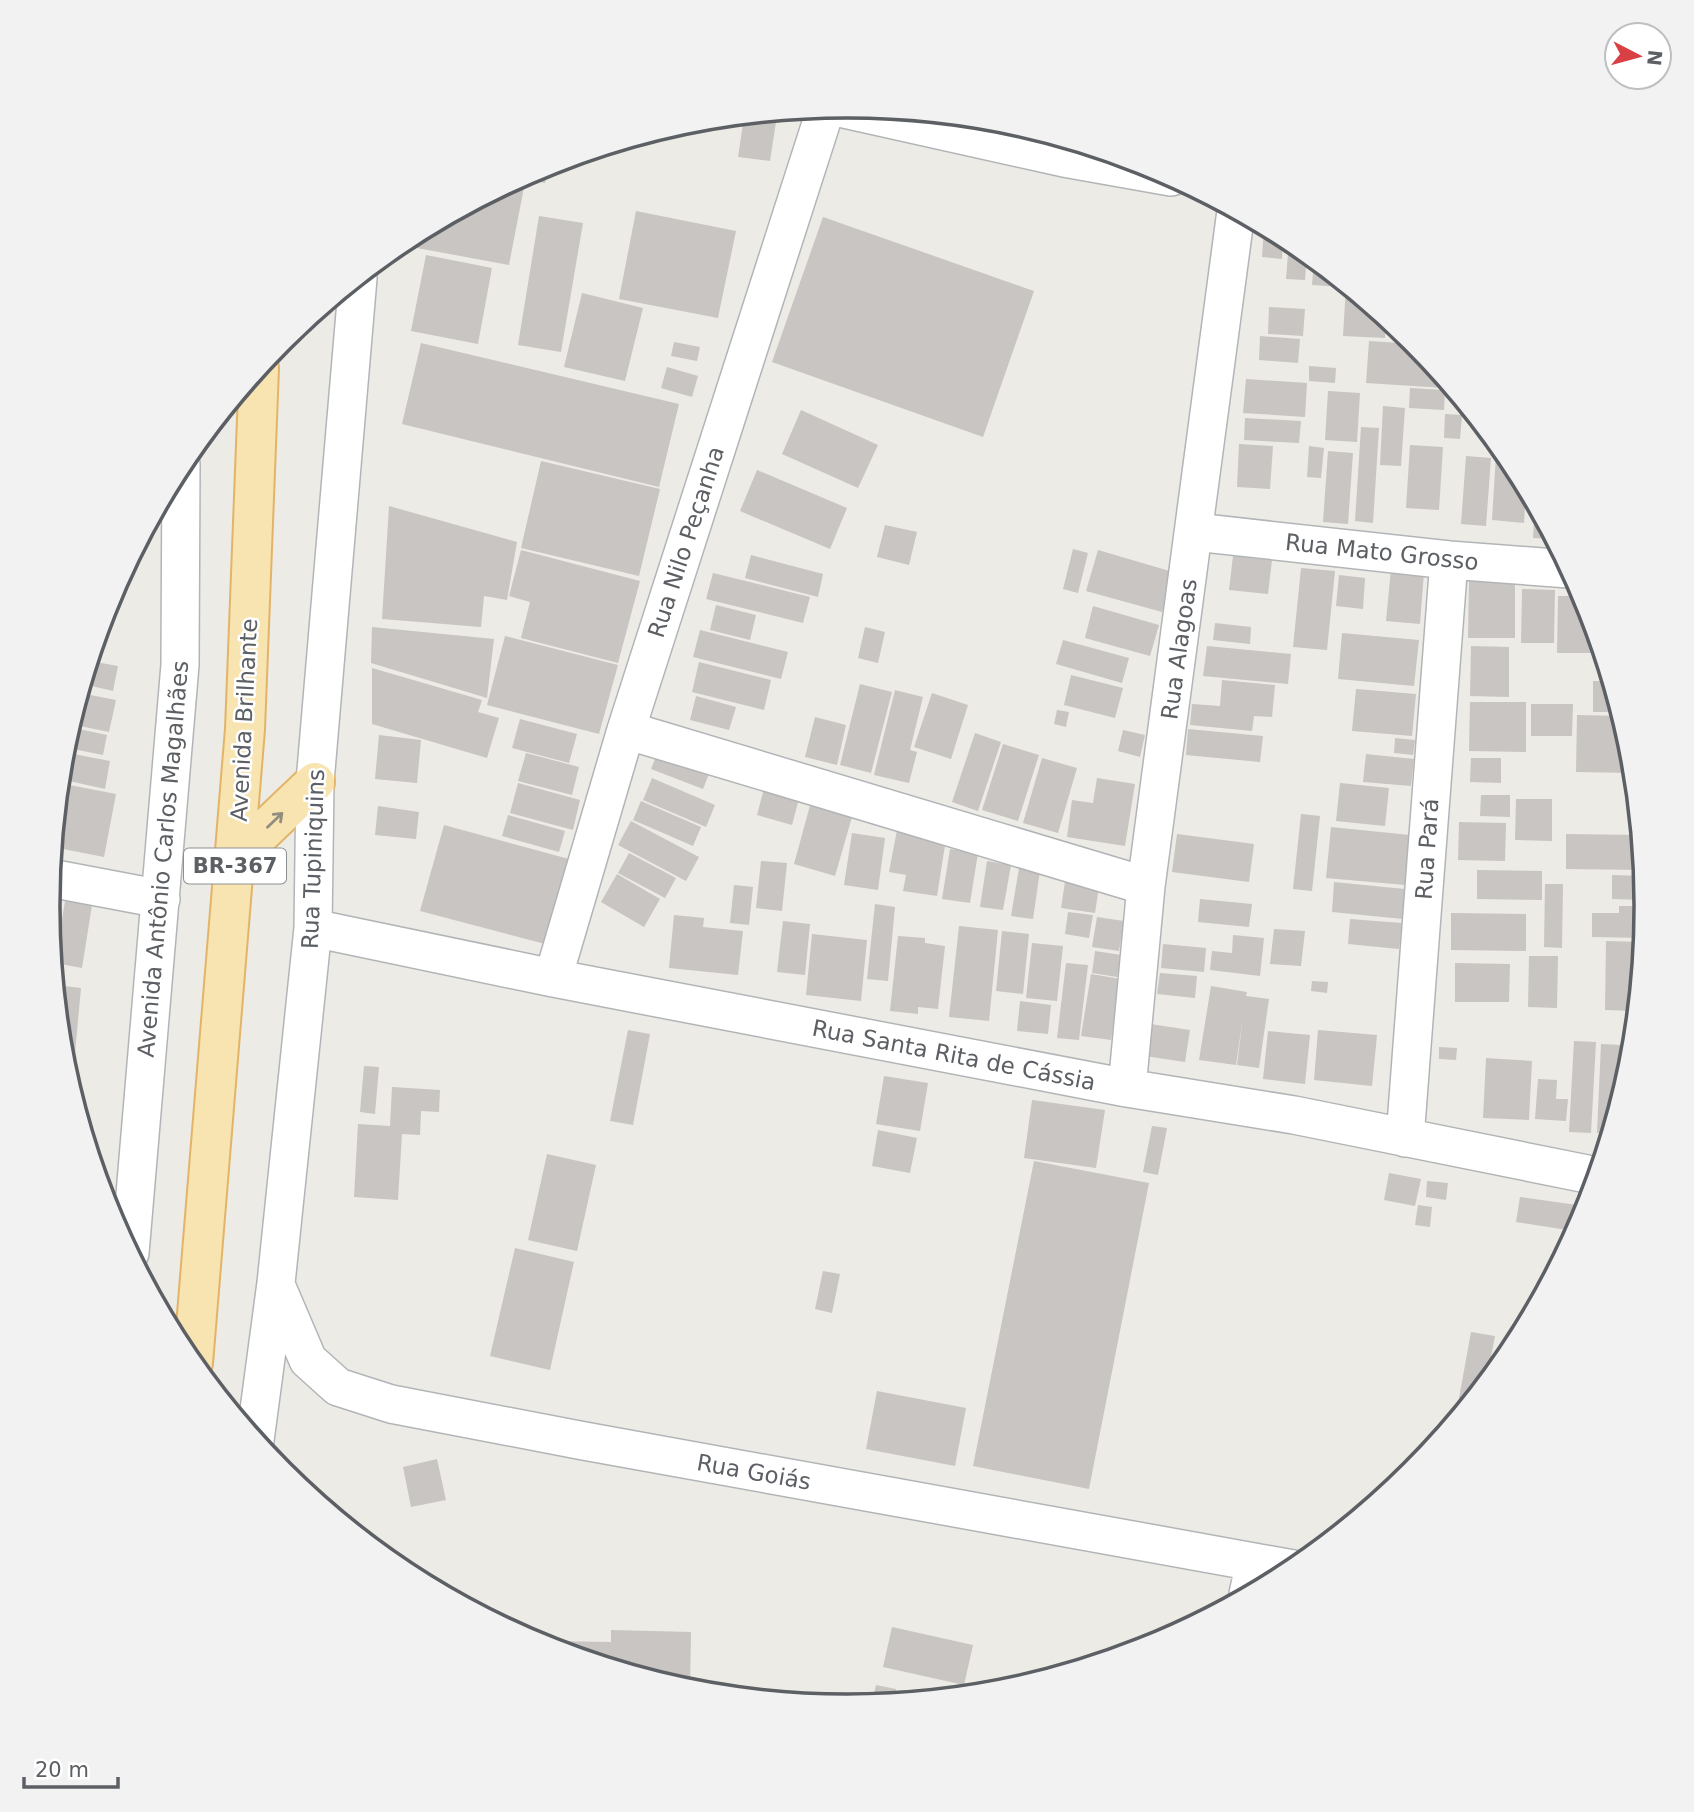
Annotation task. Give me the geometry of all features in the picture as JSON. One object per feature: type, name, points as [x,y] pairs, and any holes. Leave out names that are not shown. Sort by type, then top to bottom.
[{"type":"main road","name":"Avenida Brilhante","points":[[194,1347],[235,858],[251,608],[258,383]]},
{"type":"main road","points":[[235,858],[315,782]]},
{"type":"street","name":"Rua Nilo Peçanha","points":[[553,978],[626,730],[822,119]]},
{"type":"street","points":[[912,121],[1067,150]]},
{"type":"street","name":"Rua Alagoas","points":[[1127,1088],[1146,887],[1235,221]]},
{"type":"street","name":"Rua Tupiniquins","points":[[258,1428],[276,1283],[313,928],[315,782],[357,290]]},
{"type":"street","name":"Avenida Antônio Carlos Magalhães","points":[[132,1234],[180,665],[181,486]]},
{"type":"street","name":"Rua Mato Grosso","points":[[1195,532],[1558,568]]},
{"type":"street","name":"Rua Pará","points":[[1405,1138],[1449,559]]},
{"type":"street","points":[[626,730],[1146,887]]},
{"type":"street","points":[[61,880],[161,898]]},
{"type":"street","name":"Rua Santa Rita de Cássia","points":[[313,928],[553,978],[1127,1088],[1294,1115],[1587,1174]]},
{"type":"street","name":"Rua Goiás","points":[[276,1283],[308,1360],[338,1387],[391,1404],[1252,1578]]},
{"type":"building","points":[[776,122],[770,161],[738,157],[743,125]]},
{"type":"building","points":[[524,188],[509,265],[417,248],[453,224]]},
{"type":"building","points":[[636,211],[736,231],[718,318],[619,299]]},
{"type":"building","points":[[539,216],[583,223],[561,352],[518,345]]},
{"type":"building","points":[[823,217],[1034,291],[983,437],[772,362]]},
{"type":"building","points":[[1263,238],[1282,249],[1282,259],[1262,257]]},
{"type":"building","points":[[1288,253],[1306,266],[1305,280],[1286,279]]},
{"type":"building","points":[[426,255],[492,268],[478,344],[411,331]]},
{"type":"building","points":[[1313,272],[1332,286],[1312,285]]},
{"type":"building","points":[[582,293],[643,308],[625,381],[564,367]]},
{"type":"building","points":[[1345,297],[1385,332],[1385,338],[1343,336]]},
{"type":"building","points":[[1269,307],[1305,309],[1303,336],[1268,334]]},
{"type":"building","points":[[1260,336],[1300,339],[1298,363],[1259,360]]},
{"type":"building","points":[[1369,341],[1397,343],[1440,388],[1366,383]]},
{"type":"building","points":[[674,342],[700,347],[697,361],[671,356]]},
{"type":"building","points":[[421,343],[679,404],[659,487],[402,424]]},
{"type":"building","points":[[1309,366],[1336,368],[1335,383],[1309,381]]},
{"type":"building","points":[[667,367],[698,376],[692,397],[661,388]]},
{"type":"building","points":[[1246,379],[1307,383],[1305,417],[1243,413]]},
{"type":"building","points":[[1410,388],[1441,390],[1445,394],[1444,410],[1409,408]]},
{"type":"building","points":[[1328,391],[1360,393],[1357,442],[1325,440]]},
{"type":"building","points":[[1383,406],[1405,408],[1401,466],[1380,465]]},
{"type":"building","points":[[801,410],[878,445],[858,488],[782,454]]},
{"type":"building","points":[[1445,414],[1462,415],[1460,439],[1444,438]]},
{"type":"building","points":[[1245,418],[1301,421],[1299,443],[1244,440]]},
{"type":"building","points":[[1361,427],[1379,428],[1373,523],[1355,521]]},
{"type":"building","points":[[1239,444],[1273,446],[1270,489],[1237,487]]},
{"type":"building","points":[[1410,445],[1443,447],[1439,510],[1406,508]]},
{"type":"building","points":[[1309,446],[1324,448],[1321,478],[1307,477]]},
{"type":"building","points":[[1328,451],[1353,453],[1348,524],[1323,522]]},
{"type":"building","points":[[1466,456],[1491,458],[1486,526],[1461,524]]},
{"type":"building","points":[[1496,459],[1525,506],[1524,523],[1492,520]]},
{"type":"building","points":[[541,461],[660,489],[639,576],[521,548]]},
{"type":"building","points":[[757,470],[847,508],[830,549],[740,511]]},
{"type":"building","points":[[389,506],[517,542],[507,600],[484,596],[481,627],[382,619]]},
{"type":"building","points":[[1534,522],[1543,538],[1533,538]]},
{"type":"building","points":[[885,525],[917,532],[909,565],[877,557]]},
{"type":"building","points":[[1073,549],[1088,553],[1078,593],[1063,589]]},
{"type":"building","points":[[521,550],[640,581],[618,663],[521,638],[530,602],[509,596]]},
{"type":"building","points":[[1098,550],[1173,572],[1162,612],[1086,591]]},
{"type":"building","points":[[751,555],[823,574],[818,597],[745,578]]},
{"type":"building","points":[[1233,556],[1272,560],[1268,594],[1229,590]]},
{"type":"building","points":[[1301,568],[1335,571],[1327,650],[1293,647]]},
{"type":"building","points":[[1391,569],[1424,572],[1420,624],[1386,621]]},
{"type":"building","points":[[713,573],[810,597],[803,623],[706,599]]},
{"type":"building","points":[[1339,575],[1365,578],[1363,609],[1336,606]]},
{"type":"building","points":[[1469,580],[1515,581],[1515,638],[1468,638]]},
{"type":"building","points":[[1522,589],[1555,590],[1554,643],[1521,643]]},
{"type":"building","points":[[1558,596],[1571,596],[1593,653],[1557,653]]},
{"type":"building","points":[[716,605],[756,615],[750,640],[710,630]]},
{"type":"building","points":[[1093,606],[1159,625],[1150,656],[1085,638]]},
{"type":"building","points":[[1215,623],[1251,627],[1250,644],[1213,640]]},
{"type":"building","points":[[372,627],[494,639],[487,698],[371,663]]},
{"type":"building","points":[[865,627],[885,632],[878,663],[858,658]]},
{"type":"building","points":[[700,630],[788,652],[781,679],[693,657]]},
{"type":"building","points":[[1342,633],[1419,640],[1414,686],[1338,679]]},
{"type":"building","points":[[505,636],[618,665],[599,734],[487,705]]},
{"type":"building","points":[[1063,640],[1129,658],[1122,683],[1056,664]]},
{"type":"building","points":[[1207,646],[1291,654],[1288,684],[1203,676]]},
{"type":"building","points":[[1471,646],[1509,647],[1509,697],[1470,696]]},
{"type":"building","points":[[98,662],[118,666],[113,691],[91,686]]},
{"type":"building","points":[[699,662],[771,680],[764,710],[692,692]]},
{"type":"building","points":[[372,668],[482,700],[478,712],[499,718],[487,758],[372,724]]},
{"type":"building","points":[[1071,675],[1123,688],[1115,718],[1064,705]]},
{"type":"building","points":[[1222,680],[1275,685],[1272,717],[1254,716],[1252,731],[1190,725],[1192,704],[1220,706]]},
{"type":"building","points":[[1593,681],[1602,681],[1610,712],[1593,712]]},
{"type":"building","points":[[860,684],[892,692],[871,773],[840,765]]},
{"type":"building","points":[[1356,689],[1416,694],[1412,736],[1352,731]]},
{"type":"building","points":[[895,690],[923,697],[910,750],[917,752],[909,783],[874,775]]},
{"type":"building","points":[[932,693],[968,705],[951,759],[914,747]]},
{"type":"building","points":[[88,695],[116,700],[109,732],[81,726]]},
{"type":"building","points":[[696,696],[736,707],[729,730],[690,720]]},
{"type":"building","points":[[1470,702],[1526,702],[1526,752],[1469,751]]},
{"type":"building","points":[[1531,704],[1573,704],[1572,736],[1531,736]]},
{"type":"building","points":[[1057,710],[1069,712],[1066,727],[1054,724]]},
{"type":"building","points":[[1577,715],[1611,716],[1623,773],[1576,772]]},
{"type":"building","points":[[815,717],[846,725],[837,765],[805,757]]},
{"type":"building","points":[[520,719],[577,734],[569,763],[512,748]]},
{"type":"building","points":[[80,729],[107,735],[103,755],[76,750]]},
{"type":"building","points":[[1188,729],[1263,736],[1260,762],[1186,755]]},
{"type":"building","points":[[1123,730],[1145,735],[1140,757],[1118,751]]},
{"type":"building","points":[[975,733],[1001,742],[978,811],[952,802]]},
{"type":"building","points":[[379,735],[421,740],[417,783],[375,779]]},
{"type":"building","points":[[1395,738],[1415,740],[1413,755],[1394,753]]},
{"type":"building","points":[[1003,744],[1039,755],[1018,821],[982,810]]},
{"type":"building","points":[[659,749],[711,769],[703,789],[651,769]]},
{"type":"building","points":[[526,753],[579,767],[572,795],[518,781]]},
{"type":"building","points":[[75,754],[110,761],[105,789],[70,781]]},
{"type":"building","points":[[1366,754],[1414,759],[1411,786],[1363,782]]},
{"type":"building","points":[[1042,758],[1077,768],[1058,833],[1023,823]]},
{"type":"building","points":[[1471,758],[1501,758],[1501,783],[1470,782]]},
{"type":"building","points":[[767,777],[802,787],[792,825],[757,815]]},
{"type":"building","points":[[652,778],[715,805],[706,827],[643,800]]},
{"type":"building","points":[[1097,778],[1135,784],[1125,846],[1067,837],[1072,800],[1093,803]]},
{"type":"building","points":[[518,783],[580,800],[573,830],[510,813]]},
{"type":"building","points":[[1340,783],[1389,788],[1385,826],[1336,821]]},
{"type":"building","points":[[69,785],[116,794],[104,857],[62,849]]},
{"type":"building","points":[[1481,795],[1510,795],[1510,817],[1480,816]]},
{"type":"building","points":[[812,798],[854,810],[835,876],[794,864]]},
{"type":"building","points":[[1516,799],[1552,799],[1552,841],[1515,840]]},
{"type":"building","points":[[641,801],[701,827],[693,846],[633,820]]},
{"type":"building","points":[[378,806],[419,812],[416,839],[375,835]]},
{"type":"building","points":[[1301,814],[1320,816],[1312,891],[1293,889]]},
{"type":"building","points":[[508,815],[565,831],[559,852],[502,836]]},
{"type":"building","points":[[631,821],[699,857],[686,881],[618,845]]},
{"type":"building","points":[[1459,822],[1506,823],[1505,861],[1458,860]]},
{"type":"building","points":[[444,825],[569,859],[545,944],[420,911]]},
{"type":"building","points":[[1331,827],[1410,835],[1405,885],[1326,878]]},
{"type":"building","points":[[897,830],[946,839],[937,896],[903,891],[906,875],[889,872]]},
{"type":"building","points":[[852,833],[885,838],[878,890],[844,885]]},
{"type":"building","points":[[1177,834],[1254,844],[1249,882],[1172,872]]},
{"type":"building","points":[[1566,834],[1631,835],[1633,870],[1566,869]]},
{"type":"building","points":[[950,849],[978,853],[970,903],[942,899]]},
{"type":"building","points":[[629,853],[676,878],[665,898],[618,873]]},
{"type":"building","points":[[761,861],[787,863],[782,911],[756,908]]},
{"type":"building","points":[[987,861],[1011,865],[1003,910],[980,907]]},
{"type":"building","points":[[1019,868],[1040,871],[1033,919],[1011,916]]},
{"type":"building","points":[[1477,870],[1542,871],[1542,900],[1477,899]]},
{"type":"building","points":[[617,874],[660,899],[644,927],[601,902]]},
{"type":"building","points":[[1066,875],[1100,880],[1095,913],[1061,908]]},
{"type":"building","points":[[1612,875],[1633,876],[1634,900],[1612,899]]},
{"type":"building","points":[[1334,882],[1405,889],[1403,919],[1332,912]]},
{"type":"building","points":[[1545,884],[1563,884],[1562,948],[1544,947]]},
{"type":"building","points":[[734,885],[753,887],[749,925],[730,923]]},
{"type":"building","points":[[1200,899],[1252,904],[1249,927],[1198,922]]},
{"type":"building","points":[[65,901],[92,905],[82,968],[62,964],[60,929]]},
{"type":"building","points":[[875,904],[895,907],[888,981],[867,979]]},
{"type":"building","points":[[1619,906],[1634,906],[1633,938],[1592,937],[1592,913],[1619,913]]},
{"type":"building","points":[[1068,912],[1093,915],[1089,938],[1065,934]]},
{"type":"building","points":[[1451,913],[1526,914],[1526,951],[1451,950]]},
{"type":"building","points":[[674,915],[704,918],[703,927],[743,931],[738,975],[669,968]]},
{"type":"building","points":[[1097,917],[1124,921],[1119,951],[1092,947]]},
{"type":"building","points":[[1350,919],[1402,923],[1399,949],[1348,944]]},
{"type":"building","points":[[783,921],[810,924],[805,975],[777,972]]},
{"type":"building","points":[[959,926],[998,930],[989,1021],[949,1017]]},
{"type":"building","points":[[1274,929],[1305,931],[1301,966],[1270,964]]},
{"type":"building","points":[[1002,931],[1029,934],[1023,994],[996,991]]},
{"type":"building","points":[[812,934],[867,940],[861,1001],[806,995]]},
{"type":"building","points":[[1233,935],[1264,938],[1260,976],[1210,970],[1212,951],[1232,953]]},
{"type":"building","points":[[898,936],[925,938],[925,943],[945,946],[938,1009],[918,1007],[918,1014],[890,1011]]},
{"type":"building","points":[[1606,941],[1633,942],[1628,1011],[1605,1010]]},
{"type":"building","points":[[1032,943],[1063,946],[1057,1001],[1026,998]]},
{"type":"building","points":[[1163,944],[1206,948],[1204,972],[1161,968]]},
{"type":"building","points":[[1095,951],[1121,955],[1117,977],[1092,973]]},
{"type":"building","points":[[1529,956],[1558,956],[1557,1008],[1528,1007]]},
{"type":"building","points":[[1066,963],[1088,965],[1079,1040],[1057,1038]]},
{"type":"building","points":[[1455,963],[1510,964],[1509,1002],[1455,1002]]},
{"type":"building","points":[[1160,973],[1197,976],[1195,998],[1157,994]]},
{"type":"building","points":[[1091,974],[1121,979],[1111,1040],[1081,1036]]},
{"type":"building","points":[[1312,981],[1328,982],[1327,993],[1311,991]]},
{"type":"building","points":[[64,986],[81,988],[75,1058]]},
{"type":"building","points":[[1211,986],[1247,992],[1246,996],[1269,999],[1259,1068],[1237,1065],[1243,1017],[1236,1065],[1199,1060]]},
{"type":"building","points":[[1020,1001],[1051,1005],[1048,1034],[1017,1031]]},
{"type":"building","points":[[1150,1024],[1190,1030],[1185,1062],[1145,1056]]},
{"type":"building","points":[[628,1030],[650,1034],[633,1125],[610,1121]]},
{"type":"building","points":[[1318,1030],[1377,1035],[1372,1086],[1314,1080]]},
{"type":"building","points":[[1268,1031],[1310,1035],[1305,1084],[1263,1079]]},
{"type":"building","points":[[1574,1041],[1596,1042],[1591,1133],[1569,1132]]},
{"type":"building","points":[[1601,1044],[1621,1045],[1608,1110],[1601,1133],[1597,1133]]},
{"type":"building","points":[[1439,1047],[1457,1048],[1456,1060],[1439,1059]]},
{"type":"building","points":[[1486,1058],[1532,1061],[1529,1120],[1483,1118]]},
{"type":"building","points":[[364,1066],[379,1067],[375,1114],[360,1112]]},
{"type":"building","points":[[884,1076],[928,1083],[920,1131],[876,1124]]},
{"type":"building","points":[[1538,1079],[1557,1080],[1556,1099],[1568,1099],[1566,1121],[1535,1119]]},
{"type":"building","points":[[392,1087],[440,1090],[439,1112],[421,1111],[420,1135],[402,1134],[398,1200],[354,1197],[358,1124],[390,1126]]},
{"type":"building","points":[[1032,1100],[1105,1110],[1096,1168],[1024,1158]]},
{"type":"building","points":[[1152,1126],[1167,1128],[1158,1175],[1143,1172]]},
{"type":"building","points":[[878,1130],[917,1138],[910,1173],[872,1166]]},
{"type":"building","points":[[547,1154],[596,1165],[577,1251],[528,1240]]},
{"type":"building","points":[[1034,1161],[1149,1183],[1089,1489],[973,1466]]},
{"type":"building","points":[[1389,1173],[1421,1179],[1415,1206],[1384,1200]]},
{"type":"building","points":[[1427,1181],[1448,1183],[1446,1200],[1426,1197]]},
{"type":"building","points":[[1520,1197],[1576,1205],[1564,1230],[1516,1222]]},
{"type":"building","points":[[1418,1205],[1432,1207],[1430,1227],[1415,1225]]},
{"type":"building","points":[[515,1248],[574,1262],[550,1370],[490,1356]]},
{"type":"building","points":[[823,1271],[840,1274],[832,1313],[815,1309]]},
{"type":"building","points":[[1471,1332],[1495,1336],[1490,1360],[1458,1402]]},
{"type":"building","points":[[877,1391],[966,1408],[955,1466],[866,1449]]},
{"type":"building","points":[[437,1459],[446,1500],[411,1507],[403,1467]]},
{"type":"building","points":[[892,1627],[973,1645],[964,1685],[883,1667]]},
{"type":"building","points":[[611,1630],[691,1632],[690,1677],[643,1667],[565,1641],[611,1642]]},
{"type":"building","points":[[876,1685],[896,1689],[895,1692],[874,1693]]}]
